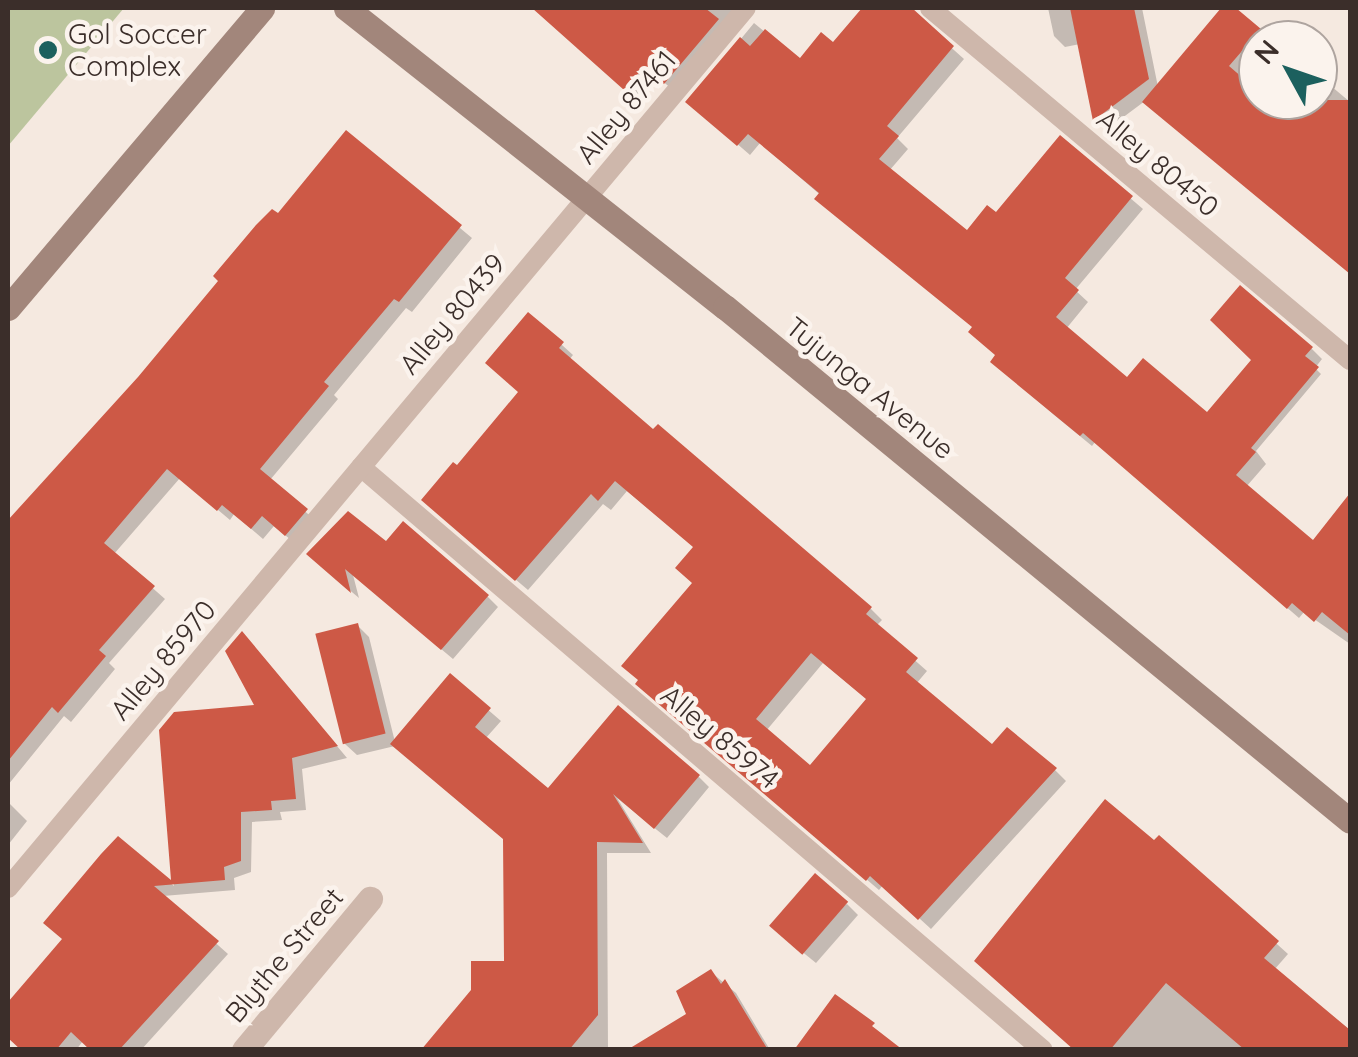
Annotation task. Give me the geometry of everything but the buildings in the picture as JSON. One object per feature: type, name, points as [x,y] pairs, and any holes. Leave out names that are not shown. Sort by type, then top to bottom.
[{"type":"street","points":[[8,308],[262,8]]},
{"type":"street","name":"Tujunga Avenue","points":[[346,8],[586,196],[1350,821]]},
{"type":"street","name":"Blythe Street","points":[[244,1050],[370,899]]},
{"type":"lane","name":"Alley 87461","points":[[586,196],[746,8]]},
{"type":"lane","name":"Alley 80450","points":[[930,8],[1350,360]]},
{"type":"lane","name":"Alley 80439","points":[[361,467],[586,196]]},
{"type":"lane","name":"Alley 85970","points":[[8,888],[361,467]]},
{"type":"lane","name":"Alley 85974","points":[[361,467],[1043,1050]]},
{"type":"green space","name":"Gol Soccer Complex","points":[[8,8],[124,8],[8,146]]},
{"type":"place","name":"Gol Soccer Complex","points":[[48,50]]}]
